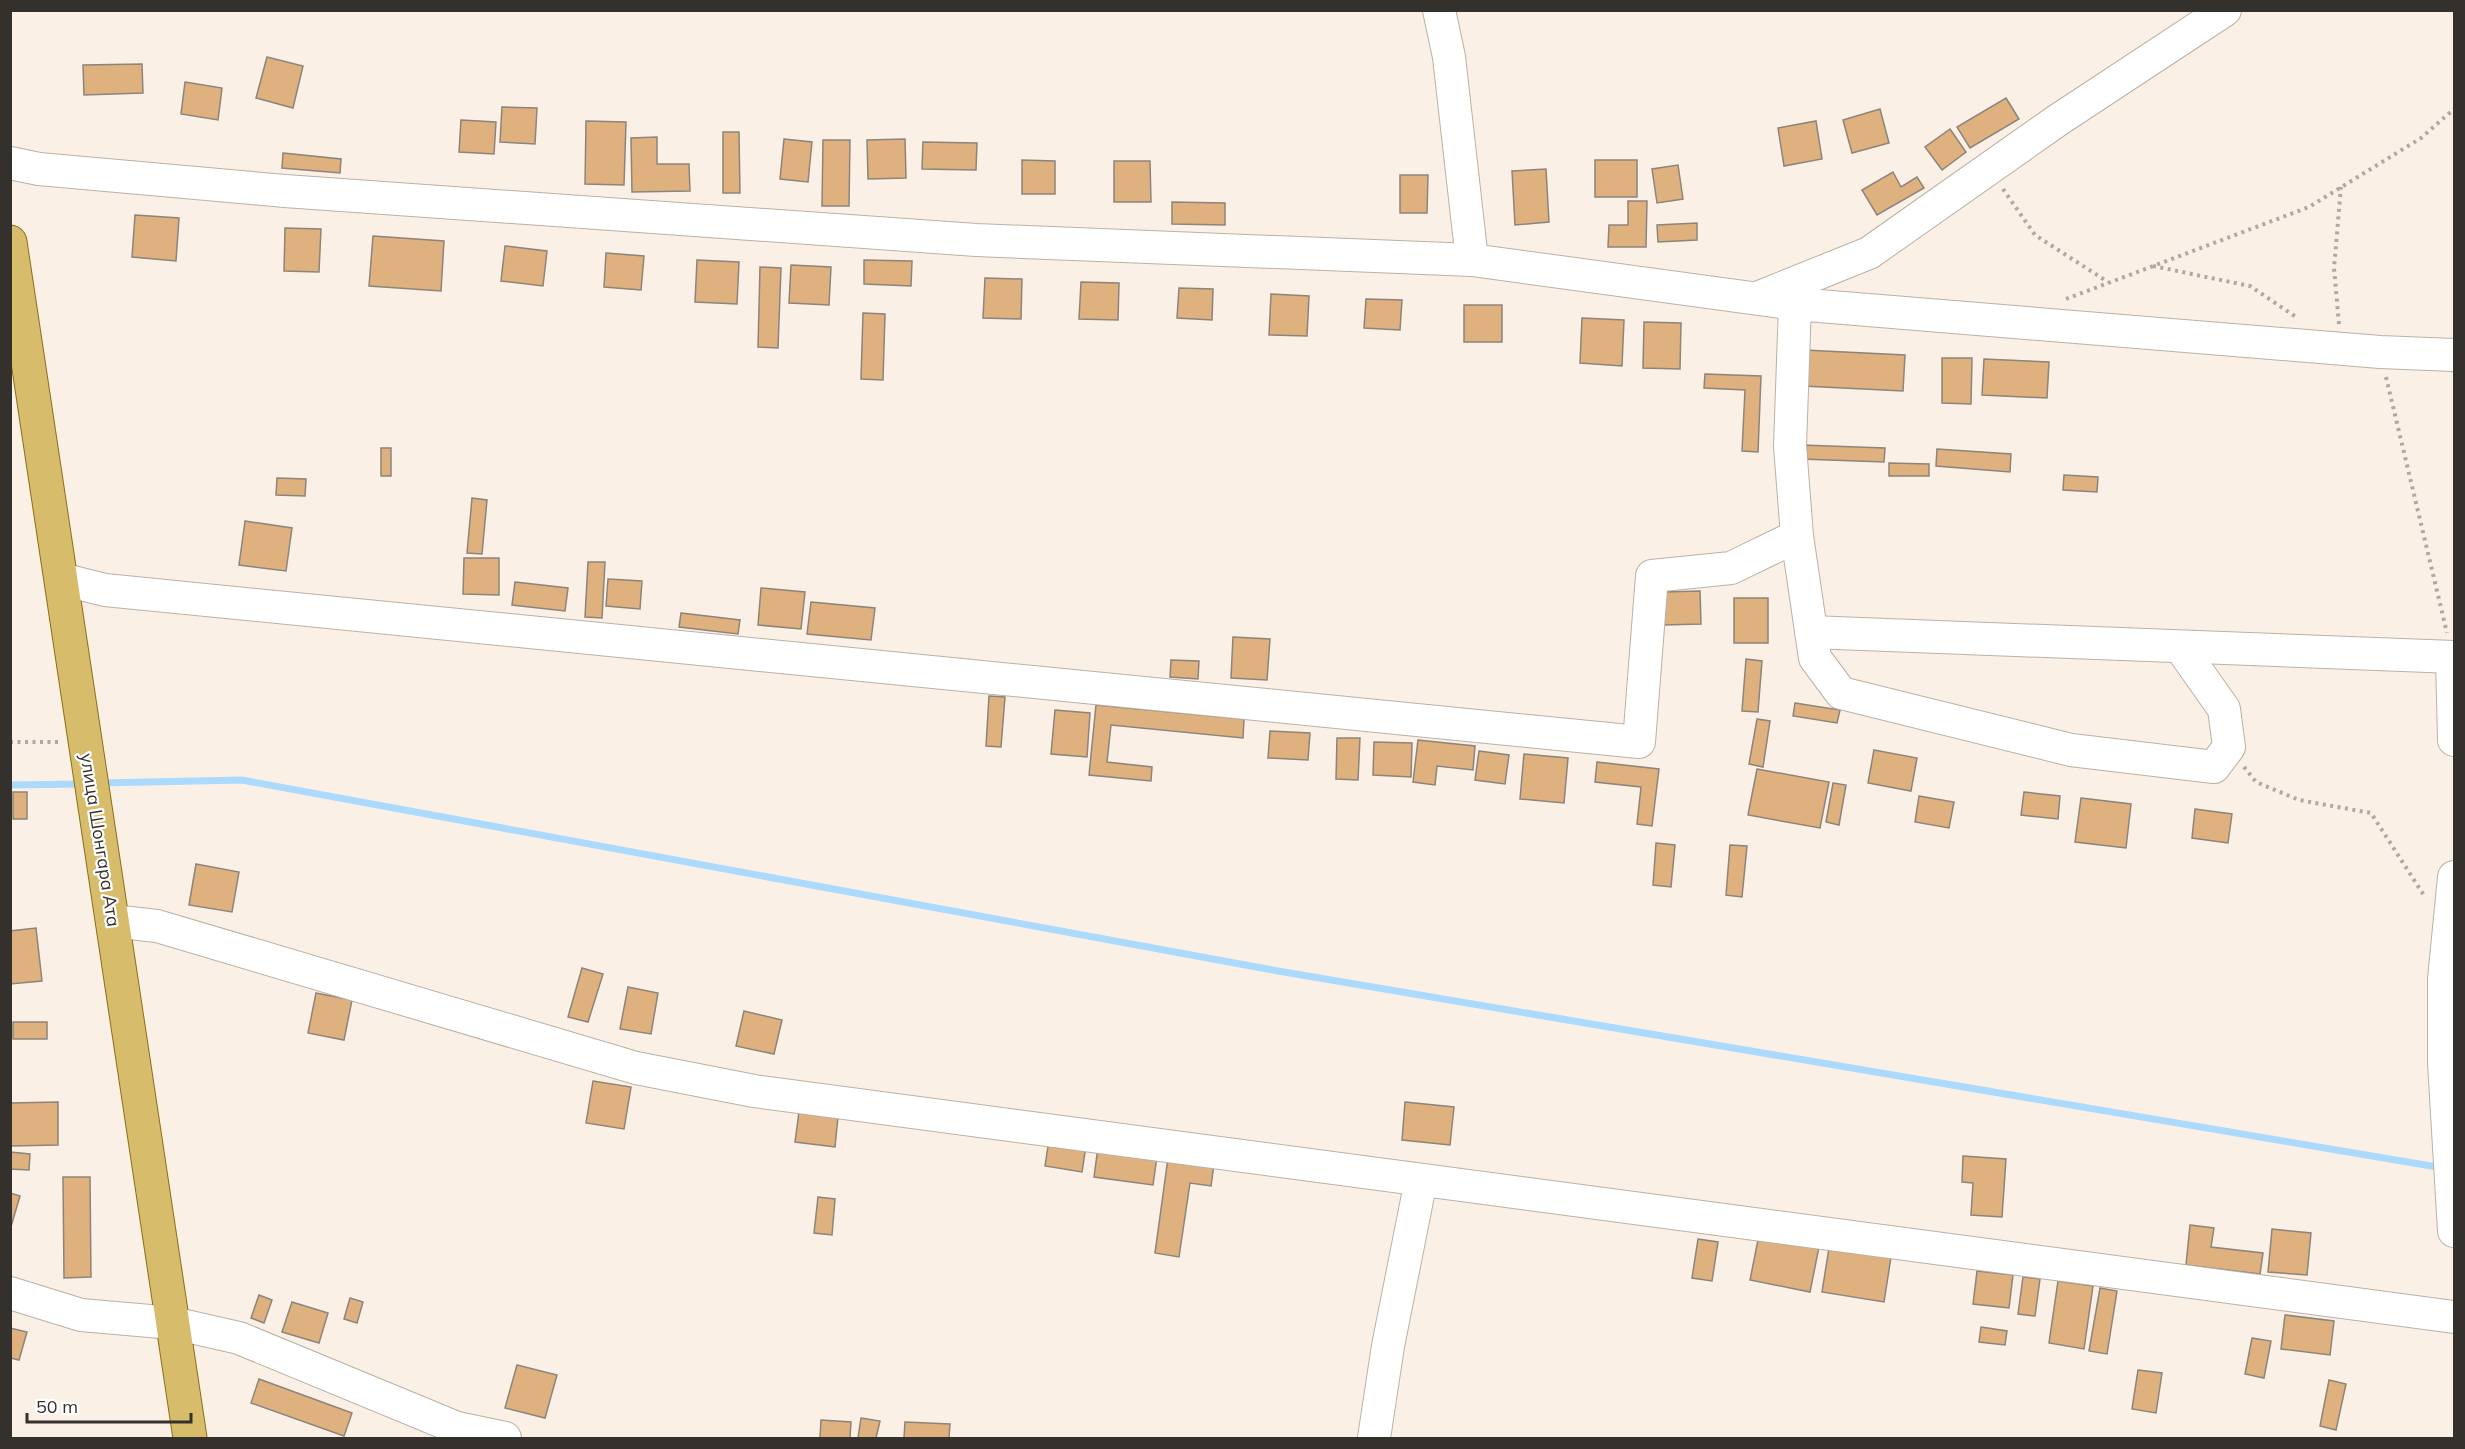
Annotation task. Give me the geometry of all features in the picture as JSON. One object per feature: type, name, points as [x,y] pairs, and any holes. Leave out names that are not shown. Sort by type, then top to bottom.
[{"type":"main road","name":"улица Шонгара Ата","points":[[10,242],[190,1438]]},
{"type":"street","points":[[1439,10],[1449,57],[1472,260]]},
{"type":"street","points":[[1756,298],[1869,253],[2058,120],[2224,10]]},
{"type":"street","points":[[10,163],[39,169],[285,191],[976,240],[1472,260],[1795,304],[2380,352],[2454,355]]},
{"type":"street","points":[[1795,304],[1790,446],[1797,536],[1815,658],[1841,693],[2071,750],[2214,767],[2229,747],[2224,709],[2181,648]]},
{"type":"street","points":[[61,579],[105,590],[1639,742],[1652,576],[1731,568],[1797,536]]},
{"type":"street","points":[[1811,632],[2453,657],[2454,741]]},
{"type":"street","points":[[2454,877],[2444,979],[2444,1063],[2454,1231]]},
{"type":"street","points":[[112,921],[157,926],[636,1068],[754,1091],[2454,1317]]},
{"type":"street","points":[[1374,1438],[1388,1346],[1421,1180]]},
{"type":"street","points":[[10,1293],[81,1315],[173,1323],[240,1338],[457,1428],[505,1438]]},
{"type":"path","points":[[2057,302],[2309,207],[2421,138],[2454,109]]},
{"type":"path","points":[[1988,169],[2035,235],[2108,282]]},
{"type":"path","points":[[2341,187],[2334,268],[2342,349]]},
{"type":"path","points":[[2152,266],[2250,286],[2305,324]]},
{"type":"path","points":[[2380,352],[2453,657]]},
{"type":"path","points":[[10,742],[85,741]]},
{"type":"path","points":[[2229,747],[2256,782],[2299,800],[2371,813],[2449,934]]},
{"type":"building","points":[[267,57],[303,66],[293,108],[256,98]]},
{"type":"building","points":[[142,64],[143,93],[84,95],[83,65]]},
{"type":"building","points":[[185,82],[222,88],[218,120],[181,114]]},
{"type":"building","points":[[2006,98],[2019,119],[1970,148],[1957,127]]},
{"type":"building","points":[[502,107],[537,108],[535,144],[500,142]]},
{"type":"building","points":[[1880,109],[1889,143],[1852,153],[1843,120]]},
{"type":"building","points":[[461,120],[496,122],[494,154],[459,152]]},
{"type":"building","points":[[586,121],[626,122],[624,185],[585,184]]},
{"type":"building","points":[[1816,121],[1822,159],[1784,166],[1778,128]]},
{"type":"building","points":[[1950,129],[1966,152],[1942,170],[1925,147]]},
{"type":"building","points":[[723,132],[739,132],[740,193],[723,193]]},
{"type":"building","points":[[657,137],[657,164],[689,164],[690,191],[632,192],[631,138]]},
{"type":"building","points":[[784,139],[812,142],[808,182],[780,179]]},
{"type":"building","points":[[905,139],[906,178],[868,179],[867,140]]},
{"type":"building","points":[[823,140],[850,140],[849,206],[822,206]]},
{"type":"building","points":[[923,142],[977,143],[976,170],[922,169]]},
{"type":"building","points":[[283,153],[341,159],[340,173],[282,168]]},
{"type":"building","points":[[1022,160],[1055,161],[1055,194],[1022,194]]},
{"type":"building","points":[[1595,160],[1637,160],[1637,197],[1595,197]]},
{"type":"building","points":[[1114,161],[1150,161],[1151,202],[1114,202]]},
{"type":"building","points":[[1678,165],[1683,199],[1657,203],[1652,169]]},
{"type":"building","points":[[1546,169],[1549,222],[1515,225],[1512,171]]},
{"type":"building","points":[[1893,172],[1901,187],[1917,177],[1924,188],[1877,215],[1862,190]]},
{"type":"building","points":[[1400,175],[1428,175],[1427,213],[1400,213]]},
{"type":"building","points":[[1628,201],[1647,201],[1646,247],[1608,247],[1609,225],[1628,225]]},
{"type":"building","points":[[1172,202],[1225,203],[1225,225],[1172,224]]},
{"type":"building","points":[[135,215],[179,218],[176,261],[132,257]]},
{"type":"building","points":[[1697,223],[1697,240],[1658,242],[1657,225]]},
{"type":"building","points":[[285,228],[321,229],[319,272],[284,271]]},
{"type":"building","points":[[373,236],[444,241],[441,291],[369,286]]},
{"type":"building","points":[[505,246],[547,251],[543,286],[501,281]]},
{"type":"building","points":[[606,253],[644,256],[641,290],[604,287]]},
{"type":"building","points":[[697,260],[739,262],[737,304],[695,302]]},
{"type":"building","points":[[864,260],[912,261],[911,286],[864,284]]},
{"type":"building","points":[[791,265],[831,267],[829,305],[789,303]]},
{"type":"building","points":[[760,267],[781,268],[778,348],[758,347]]},
{"type":"building","points":[[985,278],[1022,279],[1021,319],[983,318]]},
{"type":"building","points":[[1081,282],[1119,283],[1118,320],[1079,319]]},
{"type":"building","points":[[1179,288],[1213,289],[1212,320],[1177,318]]},
{"type":"building","points":[[1271,294],[1309,296],[1307,336],[1269,335]]},
{"type":"building","points":[[1366,299],[1402,300],[1400,330],[1364,328]]},
{"type":"building","points":[[1464,305],[1502,305],[1502,342],[1464,342]]},
{"type":"building","points":[[863,313],[885,314],[883,380],[861,379]]},
{"type":"building","points":[[1582,318],[1624,320],[1622,366],[1580,363]]},
{"type":"building","points":[[1644,322],[1681,323],[1680,369],[1643,368]]},
{"type":"building","points":[[1804,350],[1905,355],[1903,391],[1803,386]]},
{"type":"building","points":[[1942,358],[1972,358],[1971,404],[1942,403]]},
{"type":"building","points":[[1984,359],[2049,362],[2047,398],[1982,395]]},
{"type":"building","points":[[1705,374],[1761,376],[1758,452],[1742,451],[1745,390],[1704,388]]},
{"type":"building","points":[[1801,445],[1885,448],[1884,462],[1801,459]]},
{"type":"building","points":[[381,448],[391,448],[391,476],[381,476]]},
{"type":"building","points":[[1937,449],[2011,454],[2010,472],[1936,466]]},
{"type":"building","points":[[1889,463],[1929,464],[1929,476],[1889,476]]},
{"type":"building","points":[[2064,475],[2098,477],[2097,492],[2063,490]]},
{"type":"building","points":[[277,478],[306,479],[305,496],[276,495]]},
{"type":"building","points":[[472,498],[487,500],[482,554],[467,553]]},
{"type":"building","points":[[245,521],[292,528],[286,571],[239,565]]},
{"type":"building","points":[[464,558],[499,558],[499,595],[463,594]]},
{"type":"building","points":[[588,562],[605,562],[602,618],[585,617]]},
{"type":"building","points":[[608,579],[642,581],[640,609],[606,606]]},
{"type":"building","points":[[515,582],[568,588],[565,611],[512,605]]},
{"type":"building","points":[[761,588],[805,592],[801,629],[758,625]]},
{"type":"building","points":[[1700,591],[1701,624],[1663,625],[1662,592]]},
{"type":"building","points":[[1734,598],[1768,598],[1768,643],[1734,643]]},
{"type":"building","points":[[811,602],[875,608],[871,640],[807,634]]},
{"type":"building","points":[[681,613],[740,620],[738,634],[679,627]]},
{"type":"building","points":[[1233,637],[1270,639],[1267,680],[1231,678]]},
{"type":"building","points":[[1746,659],[1762,661],[1758,712],[1742,711]]},
{"type":"building","points":[[1171,660],[1199,661],[1198,679],[1170,677]]},
{"type":"building","points":[[989,696],[1005,697],[1001,747],[986,746]]},
{"type":"building","points":[[1795,703],[1840,710],[1837,723],[1793,716]]},
{"type":"building","points":[[1096,705],[1244,719],[1243,738],[1111,725],[1107,762],[1152,767],[1151,781],[1089,775]]},
{"type":"building","points":[[1055,710],[1090,713],[1087,757],[1051,754]]},
{"type":"building","points":[[1757,719],[1770,721],[1763,767],[1749,764]]},
{"type":"building","points":[[1270,731],[1310,733],[1308,760],[1268,758]]},
{"type":"building","points":[[1337,738],[1360,738],[1358,780],[1336,779]]},
{"type":"building","points":[[1418,740],[1475,746],[1473,770],[1437,766],[1435,785],[1413,782]]},
{"type":"building","points":[[1374,742],[1412,743],[1411,777],[1373,775]]},
{"type":"building","points":[[1874,750],[1917,758],[1911,791],[1868,783]]},
{"type":"building","points":[[1479,751],[1509,755],[1505,784],[1475,780]]},
{"type":"building","points":[[1524,754],[1568,758],[1564,803],[1520,799]]},
{"type":"building","points":[[1597,762],[1659,769],[1652,826],[1637,824],[1641,787],[1595,782]]},
{"type":"building","points":[[1757,769],[1829,782],[1820,828],[1748,815]]},
{"type":"building","points":[[1833,783],[1846,785],[1839,825],[1826,822]]},
{"type":"building","points":[[13,792],[27,792],[27,819],[13,819]]},
{"type":"building","points":[[2024,792],[2060,796],[2058,819],[2021,815]]},
{"type":"building","points":[[1919,796],[1954,802],[1949,828],[1915,822]]},
{"type":"building","points":[[2081,798],[2131,804],[2126,848],[2075,842]]},
{"type":"building","points":[[2195,809],[2232,814],[2228,843],[2192,838]]},
{"type":"building","points":[[1656,843],[1675,845],[1671,887],[1653,885]]},
{"type":"building","points":[[1730,845],[1747,846],[1742,897],[1726,895]]},
{"type":"building","points":[[196,864],[239,872],[232,912],[189,905]]},
{"type":"building","points":[[36,928],[42,981],[10,984],[10,931]]},
{"type":"building","points":[[582,968],[603,974],[588,1022],[568,1017]]},
{"type":"building","points":[[628,987],[658,993],[651,1034],[620,1029]]},
{"type":"building","points":[[316,993],[352,1000],[344,1040],[308,1033]]},
{"type":"building","points":[[744,1011],[782,1020],[774,1054],[736,1046]]},
{"type":"building","points":[[13,1022],[47,1022],[47,1039],[13,1039]]},
{"type":"building","points":[[593,1081],[631,1087],[624,1129],[586,1123]]},
{"type":"building","points":[[58,1102],[58,1145],[11,1146],[10,1103]]},
{"type":"building","points":[[1405,1102],[1454,1107],[1450,1145],[1402,1140]]},
{"type":"building","points":[[799,1112],[838,1117],[835,1147],[795,1142]]},
{"type":"building","points":[[1049,1140],[1086,1146],[1082,1172],[1045,1166]]},
{"type":"building","points":[[1098,1147],[1157,1156],[1153,1185],[1094,1177]]},
{"type":"building","points":[[10,1152],[30,1154],[29,1170],[10,1169]]},
{"type":"building","points":[[1963,1156],[2006,1159],[2002,1217],[1971,1215],[1973,1183],[1962,1182]]},
{"type":"building","points":[[1168,1158],[1214,1164],[1211,1186],[1190,1183],[1179,1257],[1155,1253]]},
{"type":"building","points":[[63,1177],[90,1177],[91,1277],[64,1278]]},
{"type":"building","points":[[10,1193],[20,1196],[10,1230]]},
{"type":"building","points":[[818,1197],[835,1199],[832,1235],[814,1233]]},
{"type":"building","points":[[2190,1225],[2214,1228],[2211,1247],[2263,1253],[2260,1274],[2186,1265]]},
{"type":"building","points":[[2272,1229],[2311,1233],[2307,1275],[2268,1272]]},
{"type":"building","points":[[1759,1235],[1819,1247],[1810,1292],[1750,1280]]},
{"type":"building","points":[[1698,1239],[1718,1242],[1712,1281],[1692,1278]]},
{"type":"building","points":[[1829,1248],[1891,1257],[1884,1302],[1822,1292]]},
{"type":"building","points":[[1977,1271],[2013,1275],[2009,1308],[1973,1304]]},
{"type":"building","points":[[2023,1277],[2040,1279],[2035,1316],[2018,1314]]},
{"type":"building","points":[[2058,1281],[2093,1286],[2084,1349],[2049,1343]]},
{"type":"building","points":[[2100,1288],[2117,1291],[2107,1354],[2089,1351]]},
{"type":"building","points":[[259,1295],[272,1300],[264,1323],[251,1318]]},
{"type":"building","points":[[350,1298],[363,1302],[357,1323],[344,1319]]},
{"type":"building","points":[[292,1302],[328,1313],[319,1343],[282,1332]]},
{"type":"building","points":[[2285,1315],[2334,1321],[2330,1355],[2281,1349]]},
{"type":"building","points":[[1981,1327],[2007,1331],[2005,1345],[1979,1342]]},
{"type":"building","points":[[10,1328],[27,1332],[19,1360],[10,1358]]},
{"type":"building","points":[[2252,1338],[2271,1341],[2264,1378],[2245,1374]]},
{"type":"building","points":[[517,1365],[557,1375],[545,1418],[505,1408]]},
{"type":"building","points":[[2138,1370],[2162,1373],[2156,1413],[2132,1409]]},
{"type":"building","points":[[259,1379],[352,1413],[344,1436],[251,1403]]},
{"type":"building","points":[[2329,1380],[2346,1384],[2336,1430],[2320,1426]]},
{"type":"building","points":[[861,1418],[880,1421],[876,1438],[858,1438]]},
{"type":"building","points":[[821,1420],[851,1422],[850,1438],[820,1438]]},
{"type":"building","points":[[905,1422],[950,1424],[949,1438],[904,1438]]},
{"type":"waterway","points":[[100,783],[242,780],[1278,971],[2443,1168]]},
{"type":"waterway","points":[[10,785],[83,784]]}]
